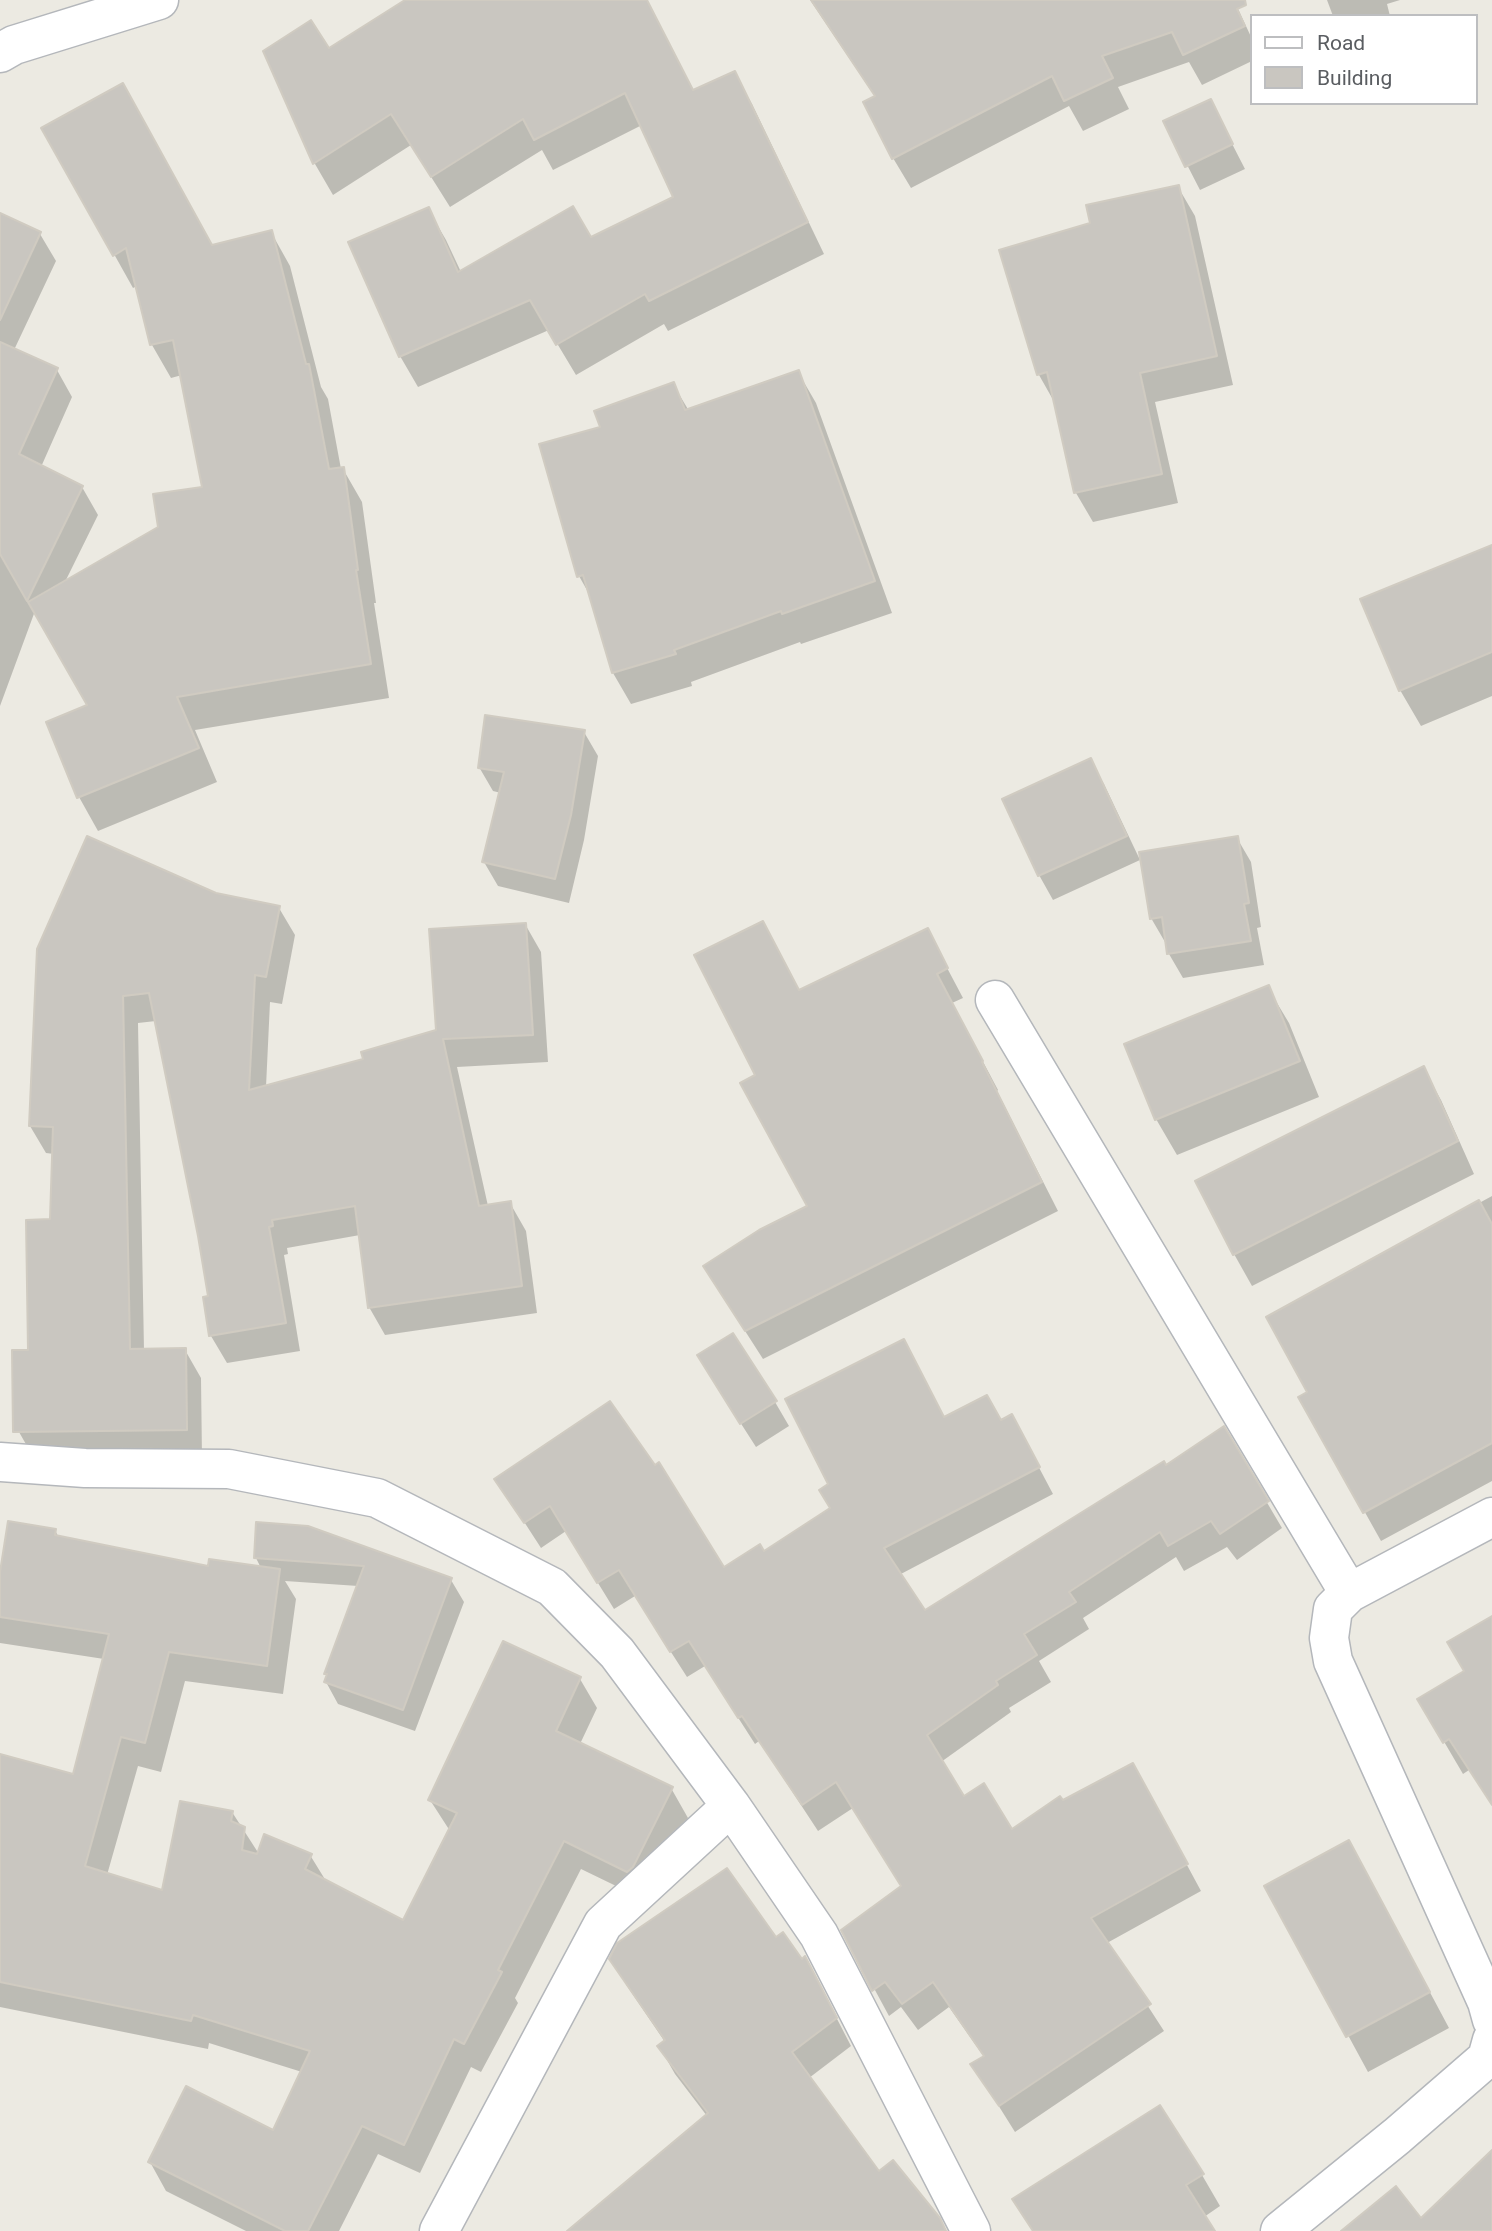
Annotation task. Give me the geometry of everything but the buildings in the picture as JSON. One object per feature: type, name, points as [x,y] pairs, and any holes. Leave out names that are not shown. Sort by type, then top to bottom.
[{"type":"street","points":[[0,53],[14,46],[159,0]]},
{"type":"street","points":[[995,1000],[1349,1592]]},
{"type":"street","points":[[0,1462],[85,1468],[229,1469],[377,1498],[552,1587],[617,1653],[731,1806],[819,1935],[971,2231]]},
{"type":"street","points":[[1492,1517],[1349,1592],[1333,1609],[1329,1638],[1333,1661],[1487,2002],[1492,2020]]},
{"type":"street","points":[[439,2231],[603,1924],[731,1806]]},
{"type":"street","points":[[1280,2231],[1488,2058],[1492,2040]]}]
